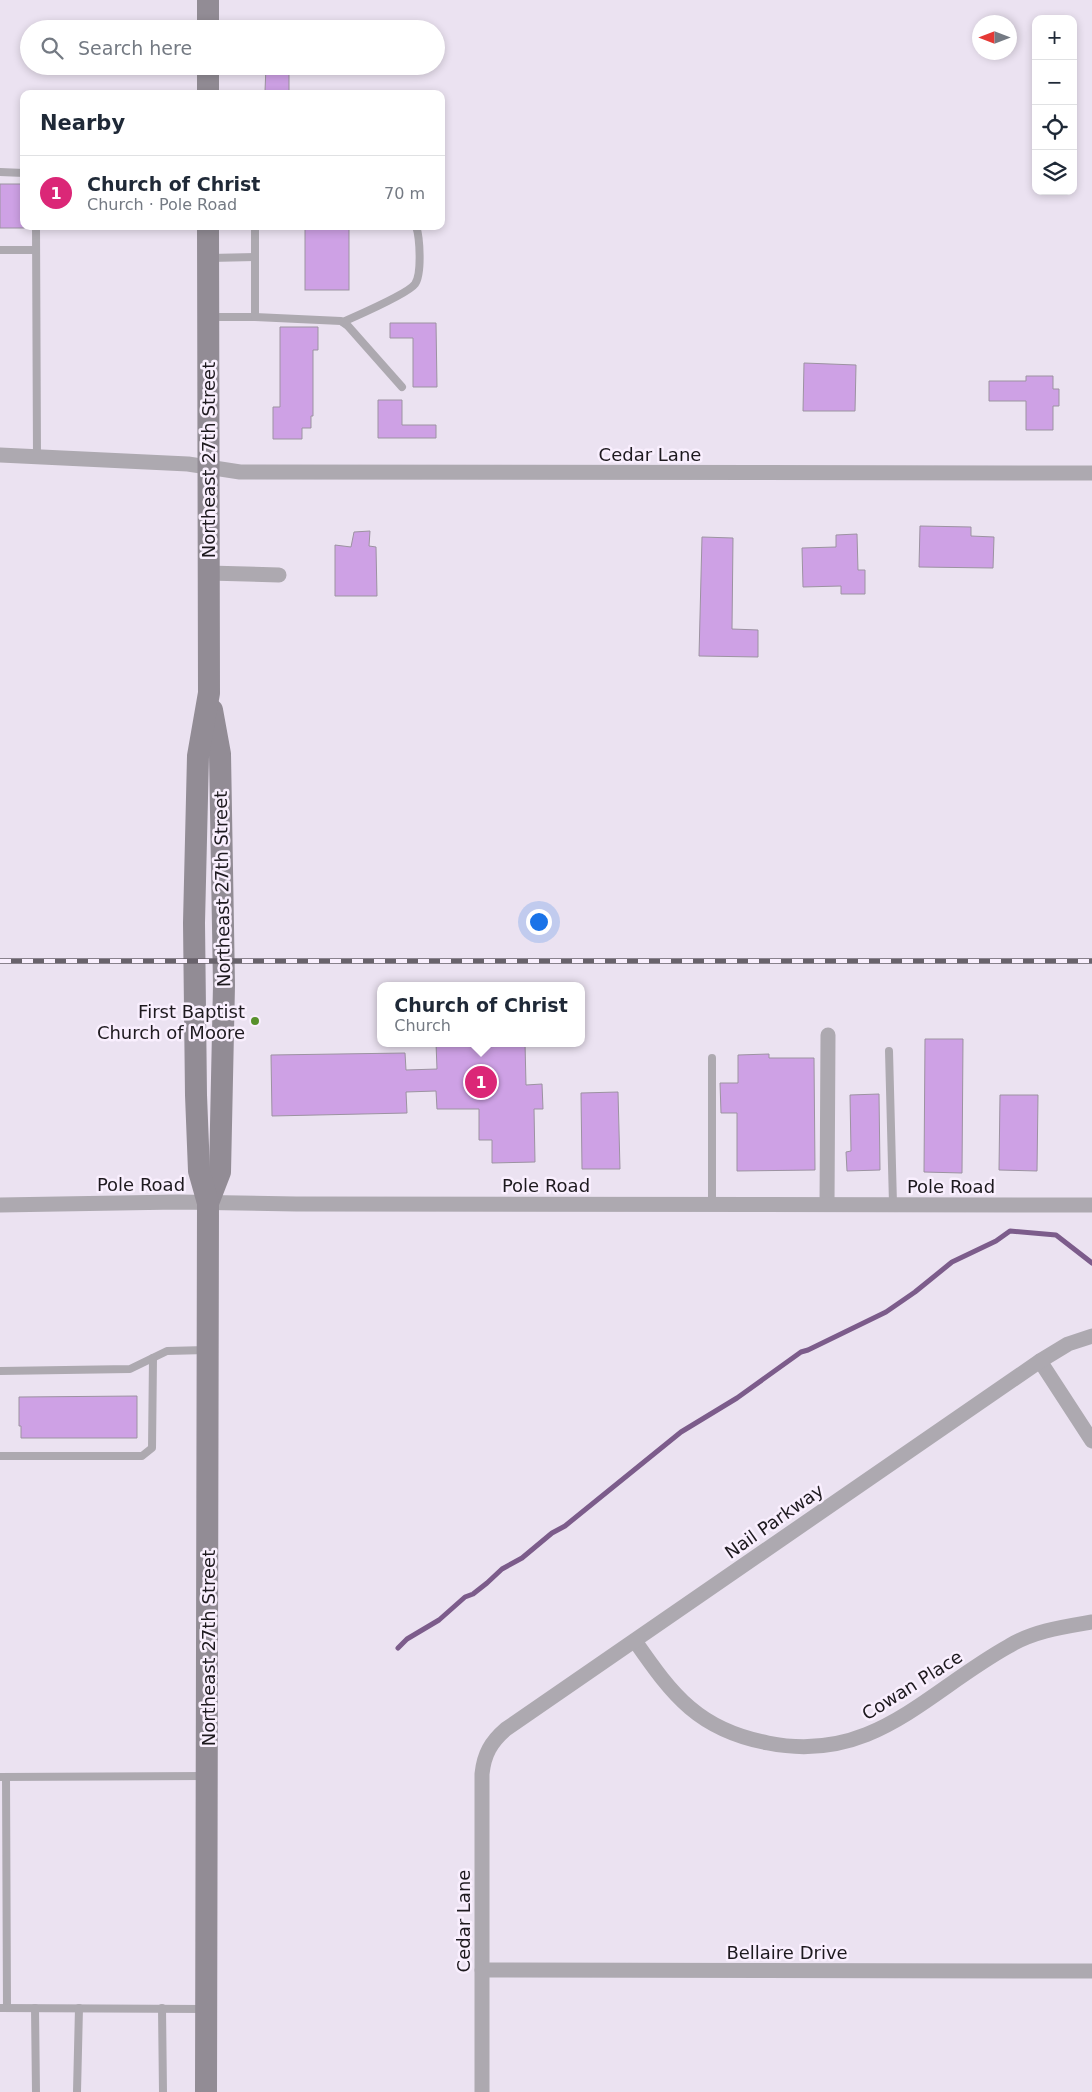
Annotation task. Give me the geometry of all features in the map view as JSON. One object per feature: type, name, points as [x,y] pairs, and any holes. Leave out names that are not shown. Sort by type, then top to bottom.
[{"type":"main road","points":[[208,0],[208,20]]},
{"type":"main road","points":[[208,75],[208,90]]},
{"type":"main road","name":"Northeast 27th Street","points":[[208,230],[209,693],[220,754],[224,985],[220,1172],[208,1203]]},
{"type":"main road","name":"Northeast 27th Street","points":[[206,2092],[208,1203],[199,1171],[194,923],[198,756],[209,693]]},
{"type":"street","name":"Cedar Lane","points":[[0,455],[188,464],[240,472],[1092,473]]},
{"type":"street","points":[[208,573],[279,575]]},
{"type":"street","points":[[828,1035],[828,1204]]},
{"type":"street","name":"Pole Road","points":[[0,1205],[178,1202],[1092,1205]]},
{"type":"street","name":"Nail Parkway","points":[[487,1752],[491,1743],[506,1729],[1040,1361],[1068,1344],[1092,1336]]},
{"type":"street","points":[[1040,1361],[1092,1441]]},
{"type":"street","name":"Cowan Place","points":[[634,1641],[671,1691],[704,1720],[719,1729],[744,1739],[786,1747],[807,1748],[845,1743],[877,1731],[914,1709],[1009,1646],[1034,1634],[1092,1622]]},
{"type":"street","name":"Cedar Lane","points":[[482,2092],[482,1774],[487,1752]]},
{"type":"street","name":"Bellaire Drive","points":[[482,1970],[1092,1971]]},
{"type":"lane","points":[[0,172],[20,172]]},
{"type":"lane","points":[[36,230],[37,457]]},
{"type":"lane","points":[[255,230],[255,317]]},
{"type":"lane","points":[[342,322],[405,291],[415,284],[418,271],[419,249],[417,230]]},
{"type":"lane","points":[[0,250],[36,250]]},
{"type":"lane","points":[[208,258],[255,257]]},
{"type":"lane","points":[[208,317],[337,320],[348,326],[402,387]]},
{"type":"lane","points":[[889,1051],[893,1204]]},
{"type":"lane","points":[[712,1058],[712,1204]]},
{"type":"lane","points":[[0,1371],[130,1369],[167,1351],[208,1350]]},
{"type":"lane","points":[[0,1456],[142,1456],[152,1448],[153,1358]]},
{"type":"lane","points":[[206,2009],[3,2008],[3,1777],[207,1776]]},
{"type":"lane","points":[[35,2008],[36,2092]]},
{"type":"lane","points":[[77,2092],[79,2008]]},
{"type":"lane","points":[[162,2008],[163,2092]]},
{"type":"building","points":[[266,75],[289,75],[289,90],[265,90]]},
{"type":"building","points":[[0,184],[20,184],[20,228],[0,228]]},
{"type":"building","points":[[305,230],[349,230],[349,290],[305,290]]},
{"type":"building","points":[[390,323],[436,323],[437,387],[413,387],[413,338],[390,338]]},
{"type":"building","points":[[280,327],[318,327],[318,350],[313,350],[313,416],[311,416],[311,428],[302,428],[302,439],[273,439],[273,407],[280,407]]},
{"type":"building","points":[[804,363],[856,365],[855,411],[803,411]]},
{"type":"building","points":[[1026,376],[1053,376],[1053,389],[1059,389],[1059,406],[1053,406],[1053,430],[1026,430],[1026,401],[989,401],[989,381],[1026,381]]},
{"type":"building","points":[[378,400],[402,400],[402,425],[436,425],[436,438],[378,438]]},
{"type":"building","points":[[920,526],[971,527],[971,536],[994,537],[993,568],[919,567]]},
{"type":"building","points":[[370,531],[369,546],[376,547],[377,596],[335,596],[335,545],[351,547],[354,532]]},
{"type":"building","points":[[857,534],[858,570],[865,570],[865,594],[841,594],[841,586],[803,587],[802,548],[836,547],[836,535]]},
{"type":"building","points":[[702,537],[733,538],[732,629],[758,630],[758,657],[699,656]]},
{"type":"building","points":[[925,1039],[963,1039],[962,1173],[924,1172]]},
{"type":"building","points":[[436,1047],[525,1047],[526,1085],[542,1084],[543,1109],[534,1109],[535,1162],[492,1163],[492,1140],[479,1140],[479,1109],[437,1109],[436,1091],[406,1092],[407,1113],[272,1116],[271,1055],[405,1053],[406,1070],[437,1069]]},
{"type":"building","points":[[769,1054],[769,1058],[814,1058],[815,1170],[737,1171],[737,1113],[721,1113],[720,1083],[738,1083],[738,1055]]},
{"type":"building","points":[[618,1092],[620,1169],[582,1169],[581,1093]]},
{"type":"building","points":[[879,1094],[880,1170],[847,1171],[846,1152],[851,1151],[850,1095]]},
{"type":"building","points":[[1000,1095],[1038,1095],[1037,1171],[999,1170]]},
{"type":"building","points":[[137,1396],[137,1438],[21,1438],[19,1397]]},
{"type":"waterway","points":[[398,1648],[407,1639],[439,1620],[465,1597],[473,1594],[502,1569],[522,1558],[552,1533],[565,1526],[681,1432],[737,1398],[801,1352],[886,1312],[915,1292],[952,1262],[996,1241],[1010,1231],[1056,1235],[1092,1263]]},
{"type":"railway","points":[[0,961],[1092,961]]},
{"type":"place","name":"First Baptist Church of Moore","points":[[255,1021]]},
{"type":"place","name":"Church of Christ","points":[[481,1082]]}]
